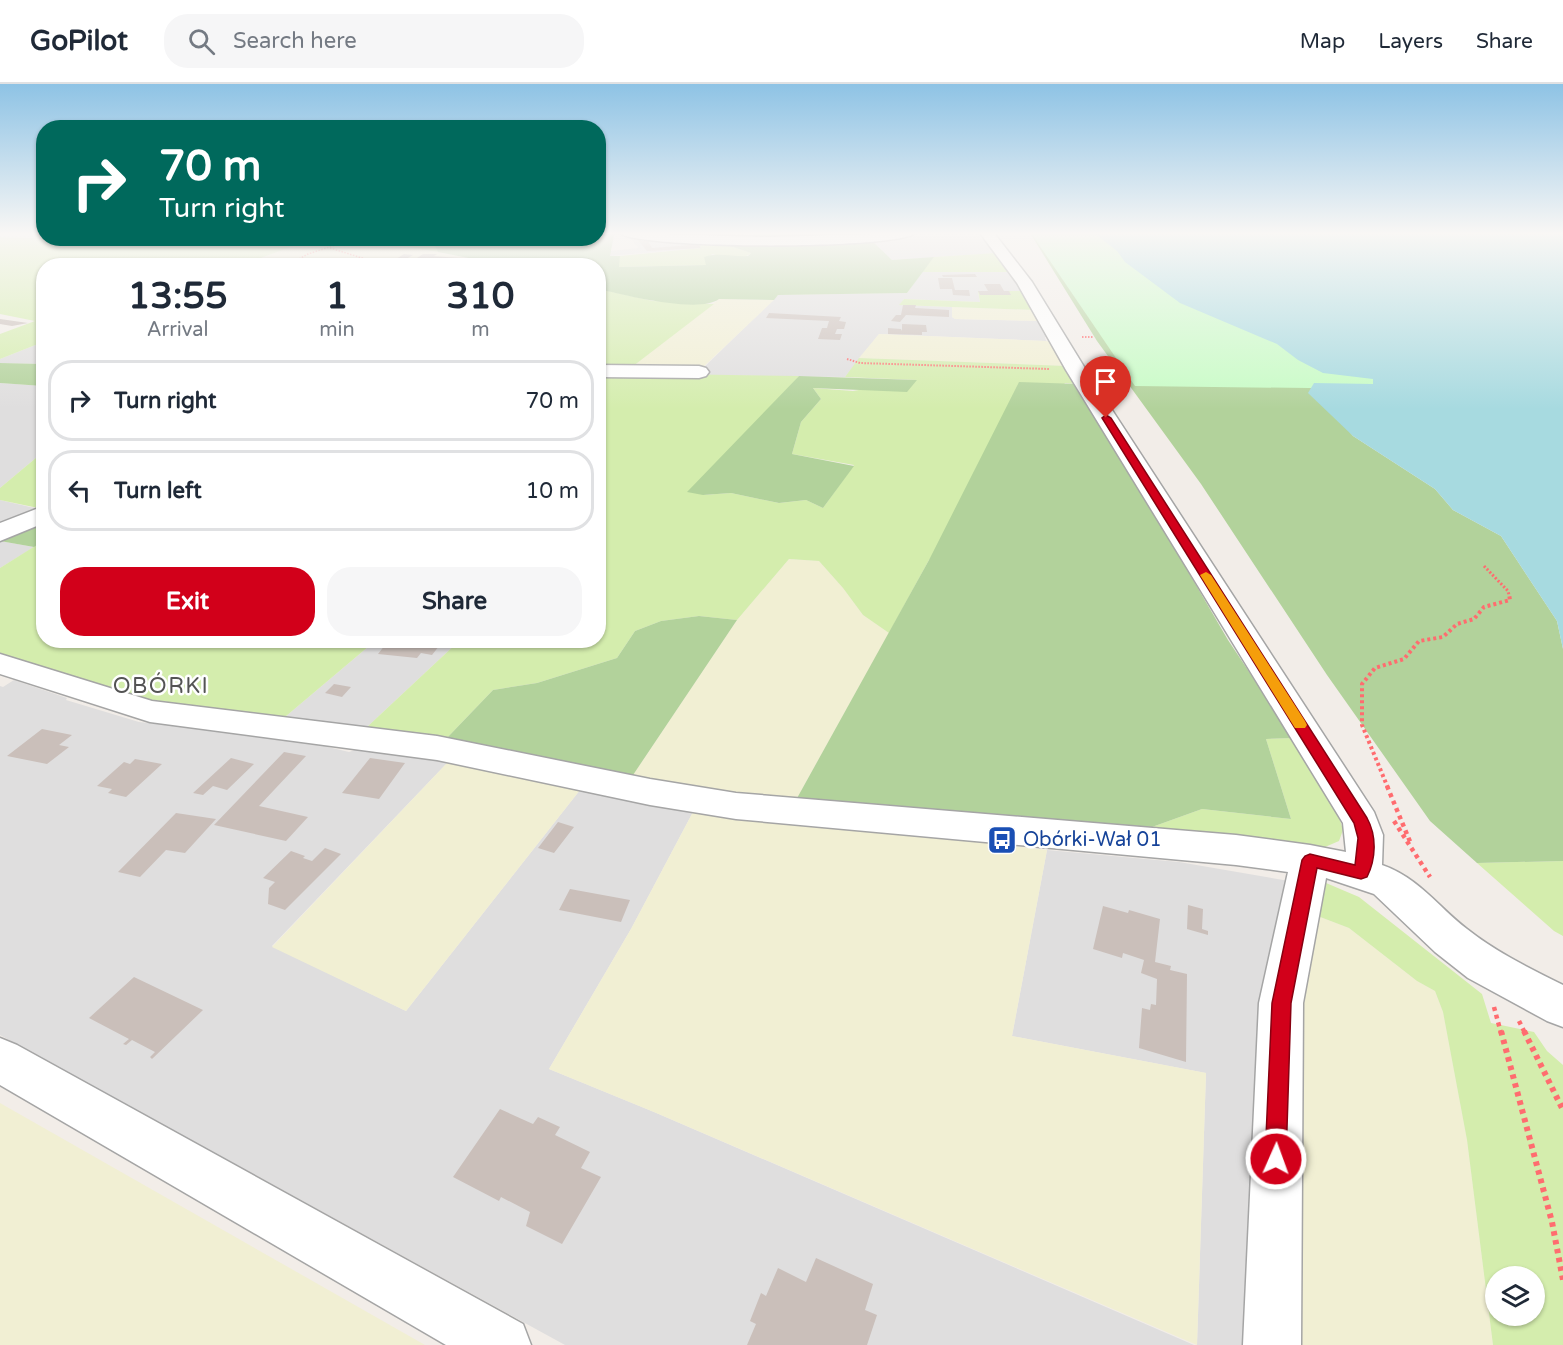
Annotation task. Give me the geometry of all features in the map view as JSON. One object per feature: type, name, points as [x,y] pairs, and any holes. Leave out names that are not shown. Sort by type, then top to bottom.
[{"type":"street","points":[[1030,292],[1076,370],[1361,822],[1366,838],[1366,853],[1361,872]]},
{"type":"street","points":[[606,371],[699,372]]},
{"type":"street","points":[[0,533],[36,517]]},
{"type":"street","points":[[0,664],[150,711],[437,748],[650,792],[736,806],[1236,850],[1310,860],[1361,872],[1388,883],[1450,940],[1483,965],[1563,1007]]},
{"type":"street","points":[[1272,1345],[1281,1003],[1310,860]]},
{"type":"street","points":[[0,1060],[502,1345]]},
{"type":"path","points":[[1077,338],[1093,337]]},
{"type":"path","points":[[847,359],[860,363],[1076,370]]},
{"type":"path","points":[[1103,378],[1122,377]]},
{"type":"path","points":[[1415,853],[1362,725],[1362,684],[1375,668],[1404,659],[1419,641],[1443,637],[1457,624],[1474,619],[1484,607],[1510,600],[1508,591],[1484,566]]},
{"type":"path","points":[[1483,965],[1552,1222],[1563,1280]]},
{"type":"path","points":[[1521,1026],[1563,1110]]},
{"type":"shaded area","points":[[978,292],[980,302],[904,299],[900,305],[952,307],[952,317],[955,319],[1042,321],[1050,336],[1045,337],[1046,341],[879,334],[845,377],[696,375],[778,295],[985,292]]},
{"type":"shaded area","points":[[719,299],[774,300],[700,370],[628,370]]},
{"type":"shaded area","points":[[952,307],[1035,310],[1042,321],[955,319],[952,317]]},
{"type":"shaded area","points":[[879,334],[1046,341],[1054,343],[1067,366],[859,358]]},
{"type":"shaded area","points":[[36,345],[36,364],[0,363],[0,359]]},
{"type":"shaded area","points":[[0,383],[36,385],[36,458],[0,488]]},
{"type":"shaded area","points":[[0,500],[36,508],[36,513],[0,530]]},
{"type":"shaded area","points":[[0,541],[34,547],[0,568]]},
{"type":"shaded area","points":[[789,559],[819,561],[863,615],[889,633],[796,800],[720,794],[631,778],[737,620]]},
{"type":"shaded area","points":[[367,648],[452,648],[367,727],[285,717]]},
{"type":"shaded area","points":[[14,680],[67,698],[66,700],[139,722],[323,741],[328,747],[349,752],[364,747],[448,762],[272,946],[406,1011],[580,790],[693,812],[631,929],[549,1069],[1194,1345],[565,1345],[0,1035],[0,686],[3,687]]},
{"type":"shaded area","points":[[448,762],[580,790],[406,1011],[272,947]]},
{"type":"shaded area","points":[[693,812],[988,839],[986,843],[1047,850],[1012,1036],[1206,1073],[1197,1345],[549,1069],[631,929]]},
{"type":"shaded area","points":[[1047,850],[1179,862],[1289,881],[1259,1345],[1197,1345],[1206,1073],[1012,1036]]},
{"type":"shaded area","points":[[1315,915],[1349,928],[1417,981],[1435,991],[1443,1012],[1467,1140],[1485,1282],[1485,1326],[1491,1326],[1493,1345],[1296,1345],[1302,992]]},
{"type":"shaded area","points":[[0,1103],[425,1345],[0,1345]]},
{"type":"green space","points":[[0,292],[36,292],[36,345],[0,359],[0,334],[35,321],[0,314]]},
{"type":"green space","points":[[606,292],[653,301],[714,304],[628,370],[606,370]]},
{"type":"green space","points":[[611,292],[908,292],[778,295],[774,300],[719,299],[696,305],[661,302]]},
{"type":"green space","points":[[978,292],[1025,292],[1035,310],[899,305],[904,299],[980,302]]},
{"type":"green space","points":[[1067,292],[1191,292],[1277,344],[1353,436],[1435,489],[1453,510],[1501,536],[1557,621],[1563,649],[1563,861],[1477,863],[1430,821],[1327,675],[1201,484],[1097,341]]},
{"type":"green space","points":[[1071,292],[1527,292],[1468,390],[1135,386]]},
{"type":"green space","points":[[859,358],[1067,366],[1076,384],[1065,383],[929,560],[889,633],[863,615],[819,561],[789,559],[737,620],[699,616],[661,621],[635,631],[617,658],[537,683],[493,690],[445,740],[367,727],[452,648],[606,648],[606,373],[799,376],[703,495],[731,493],[779,503],[806,500],[823,508],[854,465],[792,454],[801,422],[821,399],[813,388],[853,391],[917,380],[845,377]]},
{"type":"green space","points":[[0,363],[36,364],[36,386],[0,383]]},
{"type":"green space","points":[[799,376],[917,380],[907,392],[813,388],[821,399],[801,422],[792,454],[854,466],[823,508],[806,500],[779,503],[731,493],[703,495],[687,492]]},
{"type":"green space","points":[[1019,382],[1079,384],[1228,640],[1293,738],[1266,739],[1291,819],[1202,809],[1152,827],[796,800],[929,560]]},
{"type":"green space","points":[[36,458],[36,508],[0,500],[0,488]]},
{"type":"green space","points":[[36,519],[36,546],[34,547],[0,541],[0,537]]},
{"type":"green space","points":[[36,545],[36,648],[367,648],[285,717],[129,697],[0,656],[0,568]]},
{"type":"green space","points":[[699,616],[737,620],[631,778],[445,740],[493,690],[537,683],[617,658],[635,631],[661,621]]},
{"type":"green space","points":[[1293,738],[1340,820],[1343,830],[1339,841],[1325,847],[1152,827],[1202,809],[1291,819],[1266,739]]},
{"type":"green space","points":[[1563,861],[1563,936],[1554,931],[1477,863]]},
{"type":"green space","points":[[1319,880],[1359,897],[1482,994],[1491,1023],[1534,1032],[1547,1051],[1563,1065],[1563,1345],[1493,1345],[1491,1326],[1545,1326],[1545,1266],[1485,1266],[1485,1282],[1467,1140],[1443,1012],[1435,991],[1417,981],[1349,928],[1315,915]]},
{"type":"water","points":[[1165,292],[1563,292],[1563,649],[1557,621],[1501,536],[1453,510],[1435,489],[1353,436],[1308,393],[1314,383],[1373,384],[1373,379],[1323,373],[1298,360],[1277,344],[1180,303]]},
{"type":"building","points":[[952,292],[969,292],[970,296],[953,295]]},
{"type":"building","points":[[978,292],[1009,292],[1011,295],[980,295]]},
{"type":"building","points":[[903,305],[949,310],[949,317],[906,315],[900,322],[891,321],[896,315],[901,315]]},
{"type":"building","points":[[769,313],[841,317],[839,321],[846,322],[844,329],[837,329],[835,334],[842,334],[840,340],[818,339],[822,328],[827,328],[829,321],[766,318]]},
{"type":"building","points":[[0,319],[28,323],[12,326],[0,324]]},
{"type":"building","points":[[902,324],[926,325],[927,332],[922,332],[922,335],[888,334],[888,328],[902,331]]},
{"type":"building","points":[[383,648],[438,648],[432,655],[421,653],[417,658],[378,654]]},
{"type":"building","points":[[334,684],[351,687],[342,697],[325,693]]},
{"type":"building","points":[[42,729],[72,735],[59,745],[69,747],[47,764],[7,756]]},
{"type":"building","points":[[284,752],[306,756],[259,806],[308,817],[286,841],[214,825]]},
{"type":"building","points":[[231,758],[254,764],[227,790],[213,786],[203,795],[193,793]]},
{"type":"building","points":[[370,758],[405,763],[379,799],[342,793]]},
{"type":"building","points":[[135,759],[162,764],[126,797],[108,793],[112,789],[97,786],[124,762],[130,764]]},
{"type":"building","points":[[176,813],[216,819],[185,853],[166,850],[140,877],[118,872]]},
{"type":"building","points":[[558,822],[574,827],[554,853],[538,848]]},
{"type":"building","points":[[325,848],[341,854],[285,910],[268,904],[269,888],[275,882],[263,878],[291,851],[312,861]]},
{"type":"building","points":[[570,889],[630,900],[621,922],[559,910]]},
{"type":"building","points":[[1188,905],[1203,909],[1202,929],[1208,931],[1208,935],[1187,929]]},
{"type":"building","points":[[1103,906],[1128,913],[1129,910],[1160,919],[1155,962],[1171,966],[1170,970],[1187,974],[1186,1062],[1139,1048],[1142,1008],[1150,1010],[1151,1004],[1156,1005],[1157,979],[1141,973],[1144,960],[1123,953],[1122,958],[1093,949]]},
{"type":"building","points":[[134,977],[203,1010],[152,1059],[150,1057],[155,1052],[132,1040],[126,1045],[123,1044],[129,1039],[89,1018]]},
{"type":"building","points":[[500,1109],[533,1124],[538,1117],[560,1127],[555,1135],[590,1152],[581,1168],[601,1177],[562,1244],[526,1226],[530,1212],[501,1197],[499,1201],[453,1177]]},
{"type":"building","points":[[816,1258],[873,1284],[865,1310],[877,1315],[867,1345],[747,1345],[756,1324],[750,1321],[761,1293],[766,1296],[778,1268],[806,1282]]},
{"type":"slow traffic","points":[[1206,575],[1300,725]]},
{"type":"place","name":"Obórki-Wał 01","points":[[1002,840]]},
{"type":"district","name":"OBÓRKI","points":[[161,686]]},
{"type":"route","points":[[1106,418],[1361,822],[1366,838],[1366,853],[1361,872],[1310,860],[1281,1003],[1276,1159]]}]
